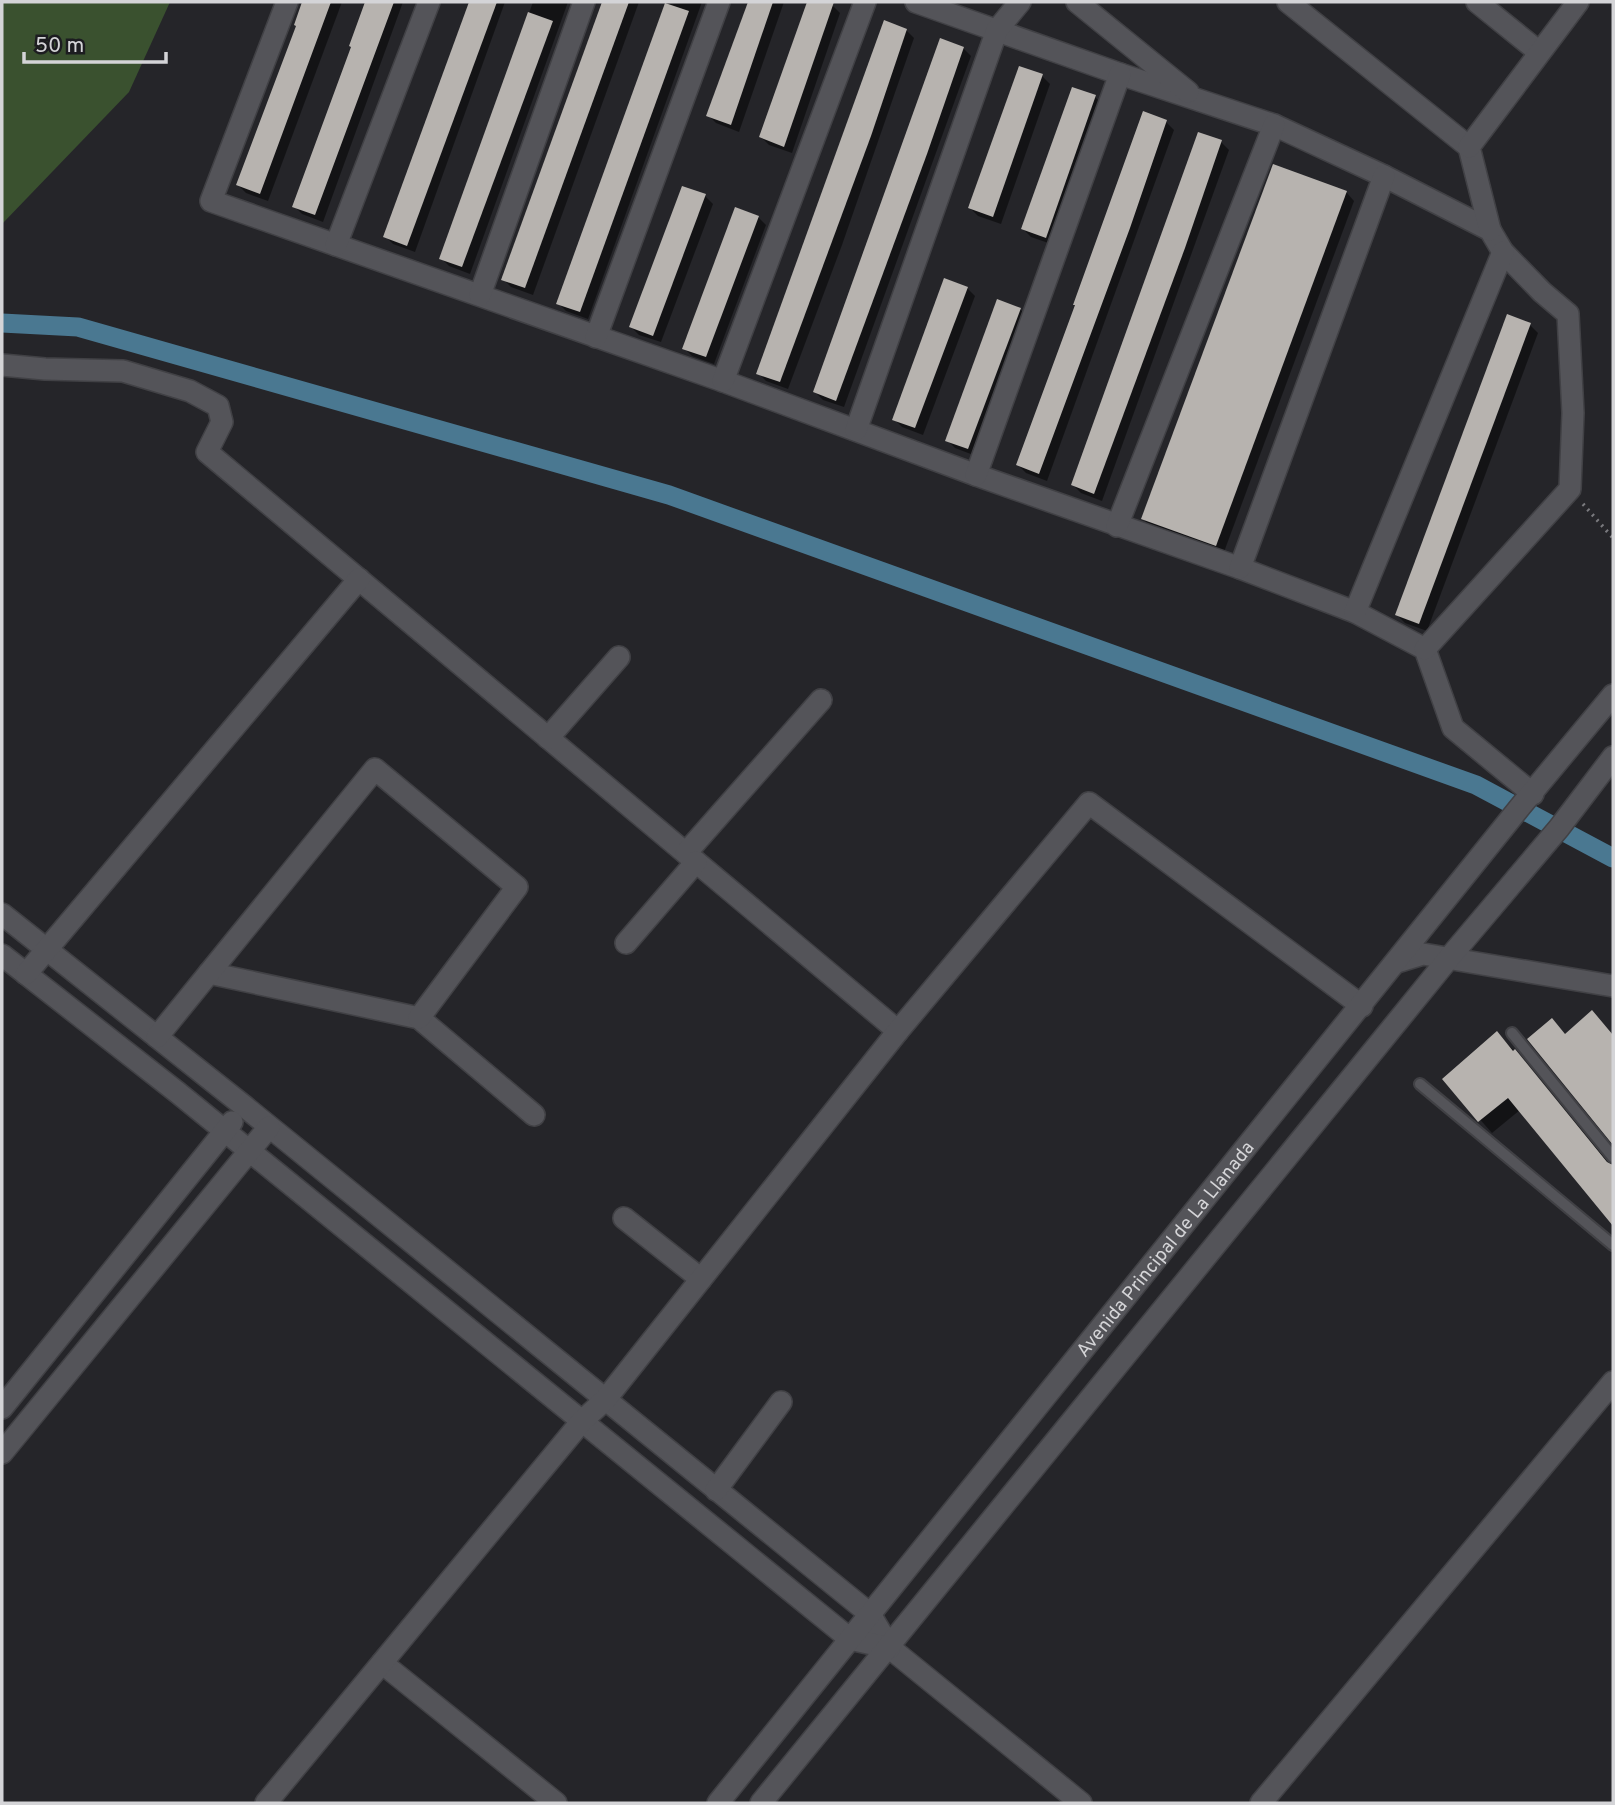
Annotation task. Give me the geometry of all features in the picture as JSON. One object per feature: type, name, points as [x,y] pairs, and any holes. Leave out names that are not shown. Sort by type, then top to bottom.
[{"type":"street","points":[[288,2],[211,201],[723,381],[1355,612],[1425,649],[1453,728],[1533,794]]},
{"type":"street","points":[[336,245],[429,2]]},
{"type":"street","points":[[480,295],[584,2]]},
{"type":"street","points":[[596,337],[719,2]]},
{"type":"street","points":[[723,381],[865,2]]},
{"type":"street","points":[[916,2],[1274,125],[1384,176],[1490,230]]},
{"type":"street","points":[[856,430],[997,30],[1020,2]]},
{"type":"street","points":[[1077,2],[1198,100]]},
{"type":"street","points":[[1288,2],[1469,146],[1490,230],[1503,252],[1568,314],[1573,413],[1570,489],[1425,649]]},
{"type":"street","points":[[1477,2],[1539,52]]},
{"type":"street","points":[[1469,146],[1578,2]]},
{"type":"street","points":[[976,475],[1120,74]]},
{"type":"street","points":[[1117,526],[1274,125]]},
{"type":"street","points":[[1240,568],[1384,176]]},
{"type":"street","points":[[1355,612],[1503,252]]},
{"type":"street","points":[[2,365],[123,371],[190,391],[218,407],[222,422],[207,452],[898,1031]]},
{"type":"street","points":[[26,974],[359,579]]},
{"type":"street","points":[[548,738],[619,657]]},
{"type":"street","name":"Avenida Principal de La Llanada","points":[[718,1803],[1613,695]]},
{"type":"street","points":[[626,943],[691,857],[821,700]]},
{"type":"street","name":"Avenida Principal de La Llanada","points":[[761,1803],[890,1648],[1449,958],[1559,828],[1613,757]]},
{"type":"street","points":[[158,1037],[375,769],[517,887],[419,1018]]},
{"type":"street","points":[[266,1803],[582,1420],[605,1400],[898,1031],[1089,803],[1362,1006]]},
{"type":"street","points":[[2,914],[244,1106],[870,1614],[890,1648],[1081,1803]]},
{"type":"street","points":[[1435,915],[1435,942],[1449,958]]},
{"type":"street","points":[[1397,962],[1423,954],[1613,986]]},
{"type":"street","points":[[2,955],[250,1151],[850,1639],[890,1648]]},
{"type":"street","points":[[209,973],[419,1018],[534,1115]]},
{"type":"street","points":[[2,1408],[244,1106]]},
{"type":"street","points":[[2,1453],[270,1127]]},
{"type":"street","points":[[624,1218],[701,1279]]},
{"type":"street","points":[[1261,1803],[1613,1382]]},
{"type":"street","points":[[716,1490],[781,1402]]},
{"type":"street","points":[[382,1663],[556,1803]]},
{"type":"lane","points":[[1512,1033],[1613,1157]]},
{"type":"lane","points":[[1420,1084],[1613,1245]]},
{"type":"path","points":[[1570,489],[1613,538]]},
{"type":"green space","points":[[2,2],[170,2],[129,92],[2,224]]},
{"type":"building","points":[[302,2],[331,2],[260,194],[236,185],[296,26],[294,25]]},
{"type":"building","points":[[365,2],[394,2],[315,215],[292,207]]},
{"type":"building","points":[[469,2],[497,2],[407,246],[383,237]]},
{"type":"building","points":[[602,2],[629,2],[525,288],[501,280]]},
{"type":"building","points":[[748,2],[773,2],[731,125],[706,116]]},
{"type":"building","points":[[807,2],[834,2],[784,147],[759,137]]},
{"type":"building","points":[[665,3],[689,11],[580,312],[556,304]]},
{"type":"building","points":[[528,12],[553,21],[462,267],[439,259]]},
{"type":"building","points":[[884,20],[907,29],[871,136],[780,382],[756,374]]},
{"type":"building","points":[[940,38],[964,47],[836,401],[813,392]]},
{"type":"building","points":[[1019,66],[1043,74],[993,217],[968,208]]},
{"type":"building","points":[[1072,87],[1096,95],[1046,238],[1021,229]]},
{"type":"building","points":[[1143,111],[1167,120],[1039,474],[1016,465]]},
{"type":"building","points":[[1198,132],[1222,140],[1094,494],[1071,485]]},
{"type":"building","points":[[1273,164],[1347,191],[1216,546],[1141,519]]},
{"type":"building","points":[[682,186],[706,194],[653,336],[629,327]]},
{"type":"building","points":[[735,207],[759,216],[706,357],[682,349]]},
{"type":"building","points":[[944,278],[968,287],[915,428],[892,420]]},
{"type":"building","points":[[997,299],[1021,308],[968,449],[945,441]]},
{"type":"building","points":[[1507,314],[1531,323],[1419,624],[1395,615]]},
{"type":"building","points":[[1592,1010],[1613,1035],[1613,1145],[1527,1039],[1552,1018],[1565,1034]]},
{"type":"building","points":[[1497,1031],[1513,1051],[1515,1049],[1607,1162],[1613,1165],[1613,1226],[1508,1098],[1478,1122],[1442,1079]]},
{"type":"waterway","points":[[2,323],[78,327],[669,495],[1476,785],[1613,858]]}]
